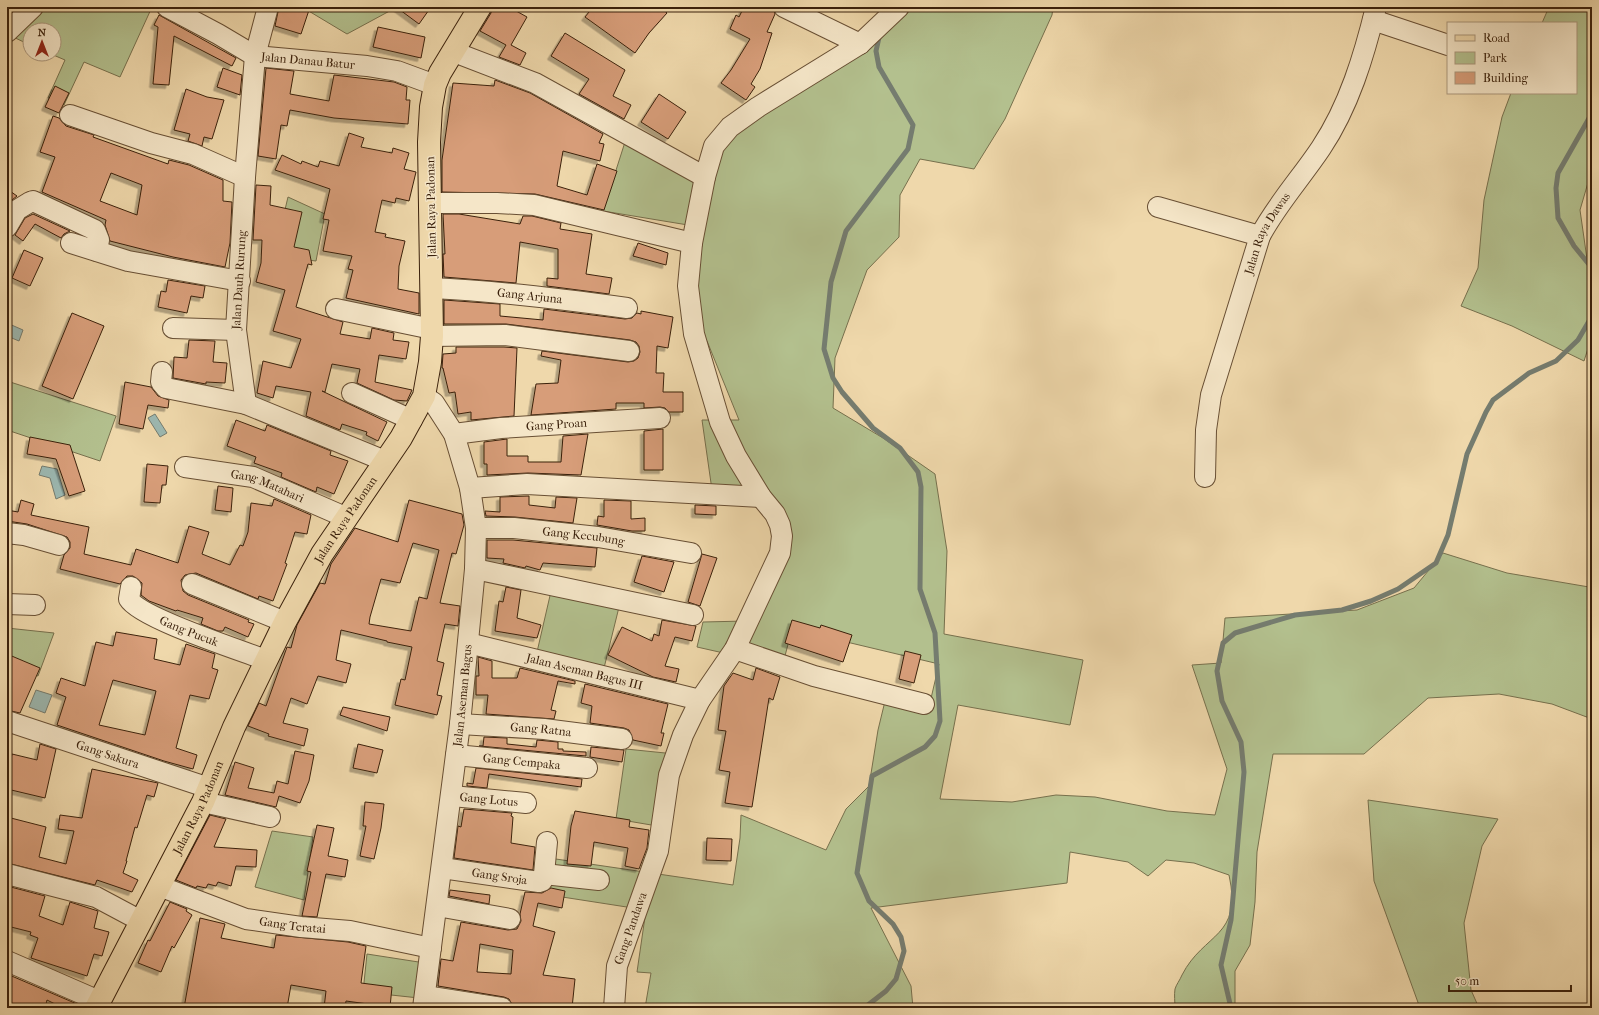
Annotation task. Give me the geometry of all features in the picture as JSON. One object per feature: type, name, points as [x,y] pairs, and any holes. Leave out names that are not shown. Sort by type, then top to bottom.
[{"type":"main road","name":"Jalan Raya Padonan","points":[[98,1004],[186,831],[206,795],[234,727],[285,622],[322,554],[345,517],[412,420],[424,396],[430,362],[432,332],[429,142],[431,107],[435,85],[480,7]]},
{"type":"street","points":[[7,32],[34,7]]},
{"type":"street","name":"Jalan Danau Batur","points":[[167,7],[256,56],[390,69],[435,85]]},
{"type":"street","name":"Jalan Dauh Rurung","points":[[246,404],[236,330],[245,177],[256,56],[268,7]]},
{"type":"street","points":[[784,7],[860,44]]},
{"type":"street","name":"Gang Pandawa","points":[[614,1008],[617,966],[658,851],[669,775],[683,735],[700,700],[735,649],[780,553],[782,536],[780,525],[775,514],[761,497],[736,456],[720,422],[694,334],[688,286],[692,243],[705,177],[714,146],[730,126],[860,44],[899,7]]},
{"type":"street","points":[[1375,13],[1447,45]]},
{"type":"street","name":"Jalan Raya Dawas","points":[[1205,477],[1206,430],[1211,395],[1260,236],[1267,222],[1321,148],[1339,116],[1355,80],[1375,13]]},
{"type":"street","points":[[454,52],[535,82],[705,177]]},
{"type":"street","points":[[70,115],[151,143],[193,154],[245,177]]},
{"type":"street","points":[[7,226],[18,210],[31,201],[95,230],[99,240],[97,251]]},
{"type":"street","points":[[431,203],[497,203],[534,205],[692,243]]},
{"type":"street","points":[[1158,207],[1260,236]]},
{"type":"street","points":[[71,243],[128,261],[240,281]]},
{"type":"street","name":"Gang Arjuna","points":[[432,288],[486,290],[536,295],[627,308]]},
{"type":"street","points":[[336,309],[432,332],[505,335],[629,351]]},
{"type":"street","points":[[173,328],[236,330]]},
{"type":"street","points":[[162,372],[161,382],[166,388],[246,404],[385,461]]},
{"type":"street","points":[[352,393],[412,420]]},
{"type":"street","name":"Jalan Aseman Bagus","points":[[424,396],[434,403],[454,434],[470,488],[476,528],[476,569],[460,724],[452,796],[424,1002]]},
{"type":"street","name":"Gang Proan","points":[[454,434],[501,428],[660,418]]},
{"type":"street","name":"Gang Matahari","points":[[185,467],[252,477],[345,517]]},
{"type":"street","points":[[470,488],[498,485],[542,485],[761,497]]},
{"type":"street","name":"Gang Kecubung","points":[[476,528],[514,528],[598,536],[691,553]]},
{"type":"street","points":[[7,533],[24,535],[59,545]]},
{"type":"street","points":[[476,569],[693,615]]},
{"type":"street","points":[[192,584],[285,622]]},
{"type":"street","name":"Gang Pucuk","points":[[131,587],[129,599],[132,605],[155,618],[266,660]]},
{"type":"street","points":[[7,604],[35,605]]},
{"type":"street","name":"Jalan Aseman Bagus III","points":[[468,643],[700,700]]},
{"type":"street","points":[[735,649],[814,676],[924,704]]},
{"type":"street","name":"Gang Sakura","points":[[7,721],[206,795],[270,817]]},
{"type":"street","name":"Gang Ratna","points":[[460,724],[544,729],[622,739]]},
{"type":"street","name":"Gang Cempaka","points":[[456,755],[588,768]]},
{"type":"street","name":"Gang Lotus","points":[[452,796],[526,804]]},
{"type":"street","name":"Gang Sroja","points":[[442,868],[539,882],[542,881],[544,874],[547,842]]},
{"type":"street","points":[[7,874],[96,897],[141,921]]},
{"type":"street","points":[[544,874],[599,880]]},
{"type":"street","name":"Gang Teratai","points":[[159,886],[246,919],[301,927],[350,931],[431,948]]},
{"type":"street","points":[[437,906],[510,919]]},
{"type":"street","points":[[7,961],[98,1004]]},
{"type":"street","points":[[424,1002],[502,1008]]},
{"type":"green space","points":[[7,7],[152,7],[120,77],[84,62],[64,105],[48,98],[65,60],[62,59],[62,22],[22,22],[22,41],[7,34]]},
{"type":"green space","points":[[302,7],[397,7],[347,34]]},
{"type":"green space","points":[[903,7],[1053,7],[1052,15],[1005,119],[974,169],[920,159],[900,195],[899,237],[867,270],[835,358],[833,408],[883,438],[935,474],[947,551],[944,634],[1083,660],[1070,725],[958,705],[940,799],[1012,802],[1056,795],[1095,797],[1167,811],[1215,815],[1227,769],[1192,665],[1221,663],[1225,618],[1357,610],[1414,588],[1443,553],[1507,573],[1589,587],[1592,598],[1592,719],[1552,704],[1499,694],[1428,698],[1364,754],[1273,754],[1257,852],[1255,902],[1250,945],[1235,971],[1235,1008],[1175,1008],[1175,989],[1182,975],[1191,961],[1226,923],[1231,911],[1232,896],[1229,875],[1194,863],[1166,860],[1148,876],[1128,862],[1070,852],[1067,883],[871,908],[911,986],[913,1008],[645,1008],[651,973],[637,972],[646,910],[543,894],[549,858],[733,885],[740,838],[741,815],[826,850],[846,809],[869,786],[878,730],[886,697],[929,707],[939,664],[792,629],[780,675],[728,654],[697,647],[703,622],[746,621],[778,577],[780,521],[747,495],[712,490],[702,420],[739,420],[707,341],[691,323],[688,225],[603,211],[625,142],[701,174],[755,109]]},
{"type":"green space","points":[[1549,7],[1592,7],[1592,169],[1580,210],[1588,266],[1592,277],[1592,336],[1584,361],[1512,326],[1461,306],[1478,268],[1484,200],[1502,117],[1511,94],[1577,94],[1577,22],[1542,22]]},
{"type":"green space","points":[[288,197],[325,214],[316,261],[274,256]]},
{"type":"green space","points":[[7,381],[116,416],[100,461],[7,430]]},
{"type":"green space","points":[[552,587],[620,603],[604,668],[537,652]]},
{"type":"green space","points":[[7,628],[54,633],[38,676],[7,667]]},
{"type":"green space","points":[[626,749],[675,754],[663,827],[616,819]]},
{"type":"green space","points":[[1368,800],[1498,819],[1482,846],[1464,923],[1471,990],[1479,1008],[1420,1008],[1374,881]]},
{"type":"green space","points":[[272,831],[313,837],[304,900],[255,887]]},
{"type":"green space","points":[[367,954],[425,963],[419,998],[363,992]]},
{"type":"water","points":[[7,323],[23,330],[19,341],[7,336]]},
{"type":"water","points":[[155,414],[167,433],[160,437],[148,418]]},
{"type":"water","points":[[42,466],[57,469],[65,495],[56,499],[50,478],[39,475]]},
{"type":"water","points":[[36,690],[52,695],[45,713],[29,707]]},
{"type":"building","points":[[279,7],[310,7],[301,34],[275,26]]},
{"type":"building","points":[[396,7],[431,7],[419,24]]},
{"type":"building","points":[[492,7],[509,7],[527,17],[511,45],[526,53],[520,65],[499,57],[506,45],[480,31],[491,13]]},
{"type":"building","points":[[593,7],[660,7],[667,13],[649,33],[635,53],[585,17]]},
{"type":"building","points":[[744,7],[773,7],[775,14],[767,32],[772,33],[760,69],[751,84],[755,87],[746,100],[721,83],[750,39],[730,29],[736,15],[739,17]]},
{"type":"building","points":[[159,15],[236,58],[232,66],[174,36],[169,85],[153,84],[158,27],[154,25]]},
{"type":"building","points":[[378,27],[425,37],[421,58],[373,47]]},
{"type":"building","points":[[565,33],[625,70],[613,96],[631,105],[624,119],[579,94],[589,79],[551,56]]},
{"type":"building","points":[[223,68],[242,75],[240,95],[217,87]]},
{"type":"building","points":[[266,68],[294,71],[290,94],[329,101],[334,75],[394,82],[407,87],[406,100],[410,100],[408,124],[334,118],[290,110],[287,126],[281,125],[276,159],[258,156]]},
{"type":"building","points":[[495,80],[530,93],[603,134],[599,143],[604,144],[600,161],[563,151],[557,186],[587,195],[597,164],[617,171],[604,210],[535,194],[442,192],[442,160],[453,83],[494,86]]},
{"type":"building","points":[[55,86],[69,93],[59,113],[45,107]]},
{"type":"building","points":[[186,89],[207,97],[224,100],[212,139],[204,137],[202,146],[188,141],[190,134],[174,130]]},
{"type":"building","points":[[659,94],[686,112],[668,139],[641,122]]},
{"type":"building","points":[[53,116],[59,118],[66,126],[94,135],[93,137],[168,164],[169,160],[189,165],[223,180],[223,201],[232,202],[230,243],[225,267],[173,257],[110,241],[105,225],[106,220],[42,192],[55,157],[40,152]],"holes":[[[111,173],[142,185],[137,215],[100,201]]]},
{"type":"building","points":[[349,133],[364,138],[361,147],[392,153],[393,148],[409,153],[404,169],[416,172],[409,201],[396,198],[395,203],[382,200],[375,232],[386,234],[385,237],[405,241],[399,266],[398,289],[419,293],[419,314],[346,298],[353,270],[348,269],[352,256],[323,251],[329,220],[323,219],[330,189],[275,170],[282,155],[301,164],[302,161],[318,167],[320,161],[339,166]]},
{"type":"building","points":[[256,185],[271,186],[270,205],[302,212],[294,247],[309,250],[312,265],[308,264],[296,307],[343,322],[340,334],[370,339],[372,328],[394,333],[393,340],[409,342],[406,359],[379,355],[375,382],[412,390],[407,401],[394,400],[357,383],[360,369],[332,364],[325,392],[322,391],[387,422],[378,441],[366,435],[367,432],[342,424],[340,430],[306,416],[311,392],[276,386],[273,398],[257,393],[263,361],[291,368],[301,339],[273,331],[285,290],[256,282],[261,263],[262,240],[253,240]]},
{"type":"building","points":[[7,189],[17,196],[7,204]]},
{"type":"building","points":[[33,214],[70,231],[64,234],[61,238],[35,224],[23,241],[15,235],[25,218]]},
{"type":"building","points":[[443,214],[459,214],[520,224],[523,216],[532,216],[561,223],[560,229],[592,234],[586,274],[612,278],[609,294],[547,286],[547,278],[558,279],[558,249],[520,242],[516,283],[444,277],[443,254],[445,254]]},
{"type":"building","points":[[638,243],[668,253],[666,265],[633,256]]},
{"type":"building","points":[[24,250],[43,258],[30,286],[12,278]]},
{"type":"building","points":[[168,280],[205,286],[203,298],[191,296],[187,313],[158,307],[161,291],[166,292]]},
{"type":"building","points":[[444,300],[500,304],[500,316],[543,320],[544,309],[625,319],[632,318],[637,313],[641,314],[641,311],[673,317],[668,348],[657,346],[656,373],[664,373],[663,392],[683,392],[683,412],[669,412],[665,408],[660,407],[644,408],[644,403],[616,403],[616,409],[531,415],[536,384],[558,383],[561,360],[541,356],[542,351],[628,362],[634,361],[638,358],[640,352],[639,346],[636,342],[630,340],[506,324],[444,324]]},
{"type":"building","points":[[72,313],[104,326],[73,399],[42,386]]},
{"type":"building","points":[[189,340],[215,341],[213,362],[227,363],[225,383],[206,382],[206,384],[173,378],[174,357],[187,358]]},
{"type":"building","points":[[456,347],[517,348],[514,416],[471,420],[471,412],[458,414],[455,392],[449,393],[442,368],[443,354],[456,353]]},
{"type":"building","points":[[125,382],[151,387],[158,396],[169,400],[168,408],[148,405],[143,429],[119,424]]},
{"type":"building","points":[[236,420],[265,431],[267,425],[331,451],[330,455],[348,461],[334,494],[317,487],[316,492],[281,477],[282,473],[254,463],[256,457],[227,446]]},
{"type":"building","points":[[663,429],[663,470],[644,470],[644,431]]},
{"type":"building","points":[[588,434],[581,475],[528,473],[487,475],[487,464],[484,464],[484,442],[507,439],[507,456],[528,456],[528,462],[561,462],[563,436]]},
{"type":"building","points":[[30,437],[70,445],[85,491],[69,496],[56,459],[27,454]]},
{"type":"building","points":[[147,464],[168,466],[166,485],[162,485],[160,503],[144,502]]},
{"type":"building","points":[[218,486],[233,488],[231,512],[215,510]]},
{"type":"building","points":[[529,496],[529,505],[555,508],[556,497],[577,498],[573,523],[515,517],[486,516],[485,511],[500,512],[500,497]]},
{"type":"building","points":[[274,499],[311,515],[307,534],[295,532],[285,563],[287,564],[273,601],[259,596],[258,599],[196,573],[185,575],[181,580],[183,591],[188,595],[249,620],[248,622],[254,624],[248,637],[225,627],[223,631],[218,631],[201,624],[203,618],[177,610],[176,611],[149,601],[141,595],[142,583],[133,576],[127,576],[120,584],[60,569],[64,555],[70,548],[70,542],[67,537],[27,524],[7,521],[7,510],[18,512],[21,500],[34,504],[31,515],[89,527],[84,554],[131,565],[136,549],[178,563],[189,526],[209,532],[202,554],[230,565],[240,545],[243,546],[248,532],[251,503],[272,506]]},
{"type":"building","points":[[409,500],[462,514],[464,525],[456,554],[452,553],[440,603],[460,606],[458,626],[445,624],[437,661],[444,663],[437,695],[442,696],[437,715],[395,705],[401,679],[405,680],[412,647],[341,630],[336,660],[351,664],[346,683],[318,676],[307,704],[291,698],[283,723],[308,729],[304,746],[268,736],[269,734],[248,726],[259,703],[266,706],[287,647],[291,648],[297,625],[320,583],[325,584],[331,564],[355,528],[398,542]],"holes":[[[413,543],[439,550],[427,599],[419,597],[411,631],[369,624],[381,579],[400,583]]]},
{"type":"building","points":[[604,500],[631,501],[631,519],[645,518],[645,531],[632,531],[597,525],[598,516],[604,517]]},
{"type":"building","points":[[695,505],[716,506],[716,515],[695,514]]},
{"type":"building","points":[[487,540],[513,540],[597,548],[595,567],[543,563],[540,570],[526,566],[525,568],[503,563],[504,559],[487,558]]},
{"type":"building","points":[[702,554],[717,558],[700,606],[688,602]]},
{"type":"building","points":[[642,556],[674,562],[664,592],[634,582]]},
{"type":"building","points":[[506,587],[521,590],[517,618],[541,625],[537,638],[495,631],[499,601],[503,602]]},
{"type":"building","points":[[662,620],[696,626],[692,641],[675,637],[665,666],[679,669],[676,682],[653,677],[608,655],[622,627],[652,641],[654,634],[659,636]]},
{"type":"building","points":[[792,620],[820,628],[821,625],[852,635],[843,662],[785,643]]},
{"type":"building","points":[[116,632],[157,639],[154,659],[180,665],[186,644],[215,654],[212,668],[218,670],[209,699],[190,695],[176,748],[197,755],[193,769],[164,761],[57,725],[66,697],[56,693],[61,678],[85,686],[96,642],[113,646]],"holes":[[[113,680],[156,691],[145,735],[99,725]]]},
{"type":"building","points":[[905,651],[921,655],[914,683],[899,679]]},
{"type":"building","points":[[7,654],[40,668],[20,713],[7,710]]},
{"type":"building","points":[[478,657],[492,661],[492,678],[517,678],[520,668],[575,681],[575,684],[558,681],[551,710],[556,711],[554,719],[486,714],[488,695],[476,695],[476,676],[479,676]]},
{"type":"building","points":[[756,668],[780,677],[773,700],[769,698],[752,807],[725,803],[730,772],[719,770],[726,731],[718,730],[724,686],[733,673],[753,680]]},
{"type":"building","points":[[585,684],[668,704],[661,733],[664,733],[661,746],[633,740],[629,730],[624,728],[590,723],[592,706],[581,703]]},
{"type":"building","points":[[343,707],[390,717],[387,731],[340,715]]},
{"type":"building","points":[[484,737],[507,738],[507,744],[536,747],[537,740],[558,742],[558,749],[563,749],[563,751],[586,752],[586,756],[479,746],[483,746]]},
{"type":"building","points":[[40,744],[56,749],[45,798],[7,789],[7,779],[12,754],[37,760]]},
{"type":"building","points":[[358,744],[383,750],[377,773],[353,768]]},
{"type":"building","points":[[591,747],[624,750],[622,762],[590,757]]},
{"type":"building","points":[[295,751],[314,755],[309,781],[300,803],[279,796],[276,807],[225,795],[235,762],[254,768],[248,788],[274,793],[277,781],[288,784]]},
{"type":"building","points":[[476,768],[582,779],[581,787],[489,774],[487,788],[467,786],[467,783],[473,784]]},
{"type":"building","points":[[92,769],[158,783],[154,797],[147,795],[137,828],[135,827],[123,873],[138,880],[132,892],[97,880],[95,885],[7,863],[7,817],[46,827],[39,857],[66,864],[74,831],[58,829],[60,815],[82,818]]},
{"type":"building","points":[[365,802],[384,804],[381,828],[374,859],[360,856],[366,826],[363,826]]},
{"type":"building","points":[[464,809],[512,813],[511,843],[535,847],[533,870],[454,858],[458,826],[461,827]]},
{"type":"building","points":[[575,811],[630,820],[629,827],[649,830],[647,848],[639,869],[625,866],[628,848],[594,842],[591,866],[567,864],[571,826]]},
{"type":"building","points":[[210,815],[226,819],[214,847],[257,850],[256,867],[236,866],[231,886],[218,882],[216,886],[208,884],[206,888],[197,886],[196,888],[176,880]]},
{"type":"building","points":[[317,825],[334,828],[328,856],[348,860],[345,877],[326,874],[317,917],[302,916],[311,872],[307,871]]},
{"type":"building","points":[[707,838],[732,839],[731,861],[706,860]]},
{"type":"building","points":[[7,886],[45,896],[39,916],[63,925],[70,902],[98,911],[94,928],[109,932],[102,956],[94,954],[87,976],[31,958],[38,938],[30,935],[31,932],[7,926]]},
{"type":"building","points":[[551,888],[565,891],[562,908],[538,903],[533,926],[555,932],[543,975],[575,979],[572,1008],[513,1007],[509,999],[504,997],[438,986],[441,959],[453,961],[461,922],[508,930],[517,929],[521,921],[520,914],[525,892],[542,893]],"holes":[[[480,944],[513,950],[511,974],[477,972]]]},
{"type":"building","points":[[450,890],[490,895],[489,904],[449,896]]},
{"type":"building","points":[[170,902],[187,909],[186,911],[192,915],[174,948],[172,946],[161,972],[138,963],[148,940],[150,941]]},
{"type":"building","points":[[200,918],[225,924],[221,938],[274,948],[276,935],[348,942],[366,946],[361,983],[392,987],[390,1007],[346,1001],[345,1008],[324,1008],[326,991],[291,985],[287,1008],[184,1008]]},
{"type":"building","points":[[7,974],[84,1008],[63,1008],[47,1000],[45,1008],[7,1008]]},
{"type":"waterway","points":[[864,1008],[886,991],[896,979],[904,951],[901,937],[893,924],[869,901],[857,873],[872,776],[925,747],[935,736],[940,721],[935,633],[920,589],[921,487],[918,472],[900,448],[873,428],[842,392],[833,378],[824,349],[831,282],[846,231],[908,149],[913,125],[879,67],[876,51],[880,33]]},
{"type":"waterway","points":[[1592,113],[1558,173],[1556,188],[1558,218],[1574,246],[1592,268]]},
{"type":"waterway","points":[[1231,1008],[1221,965],[1231,920],[1244,772],[1241,742],[1222,701],[1217,671],[1223,643],[1235,633],[1295,615],[1342,610],[1371,601],[1398,589],[1436,563],[1448,535],[1467,454],[1493,400],[1529,373],[1556,361],[1578,340],[1592,316]]}]
